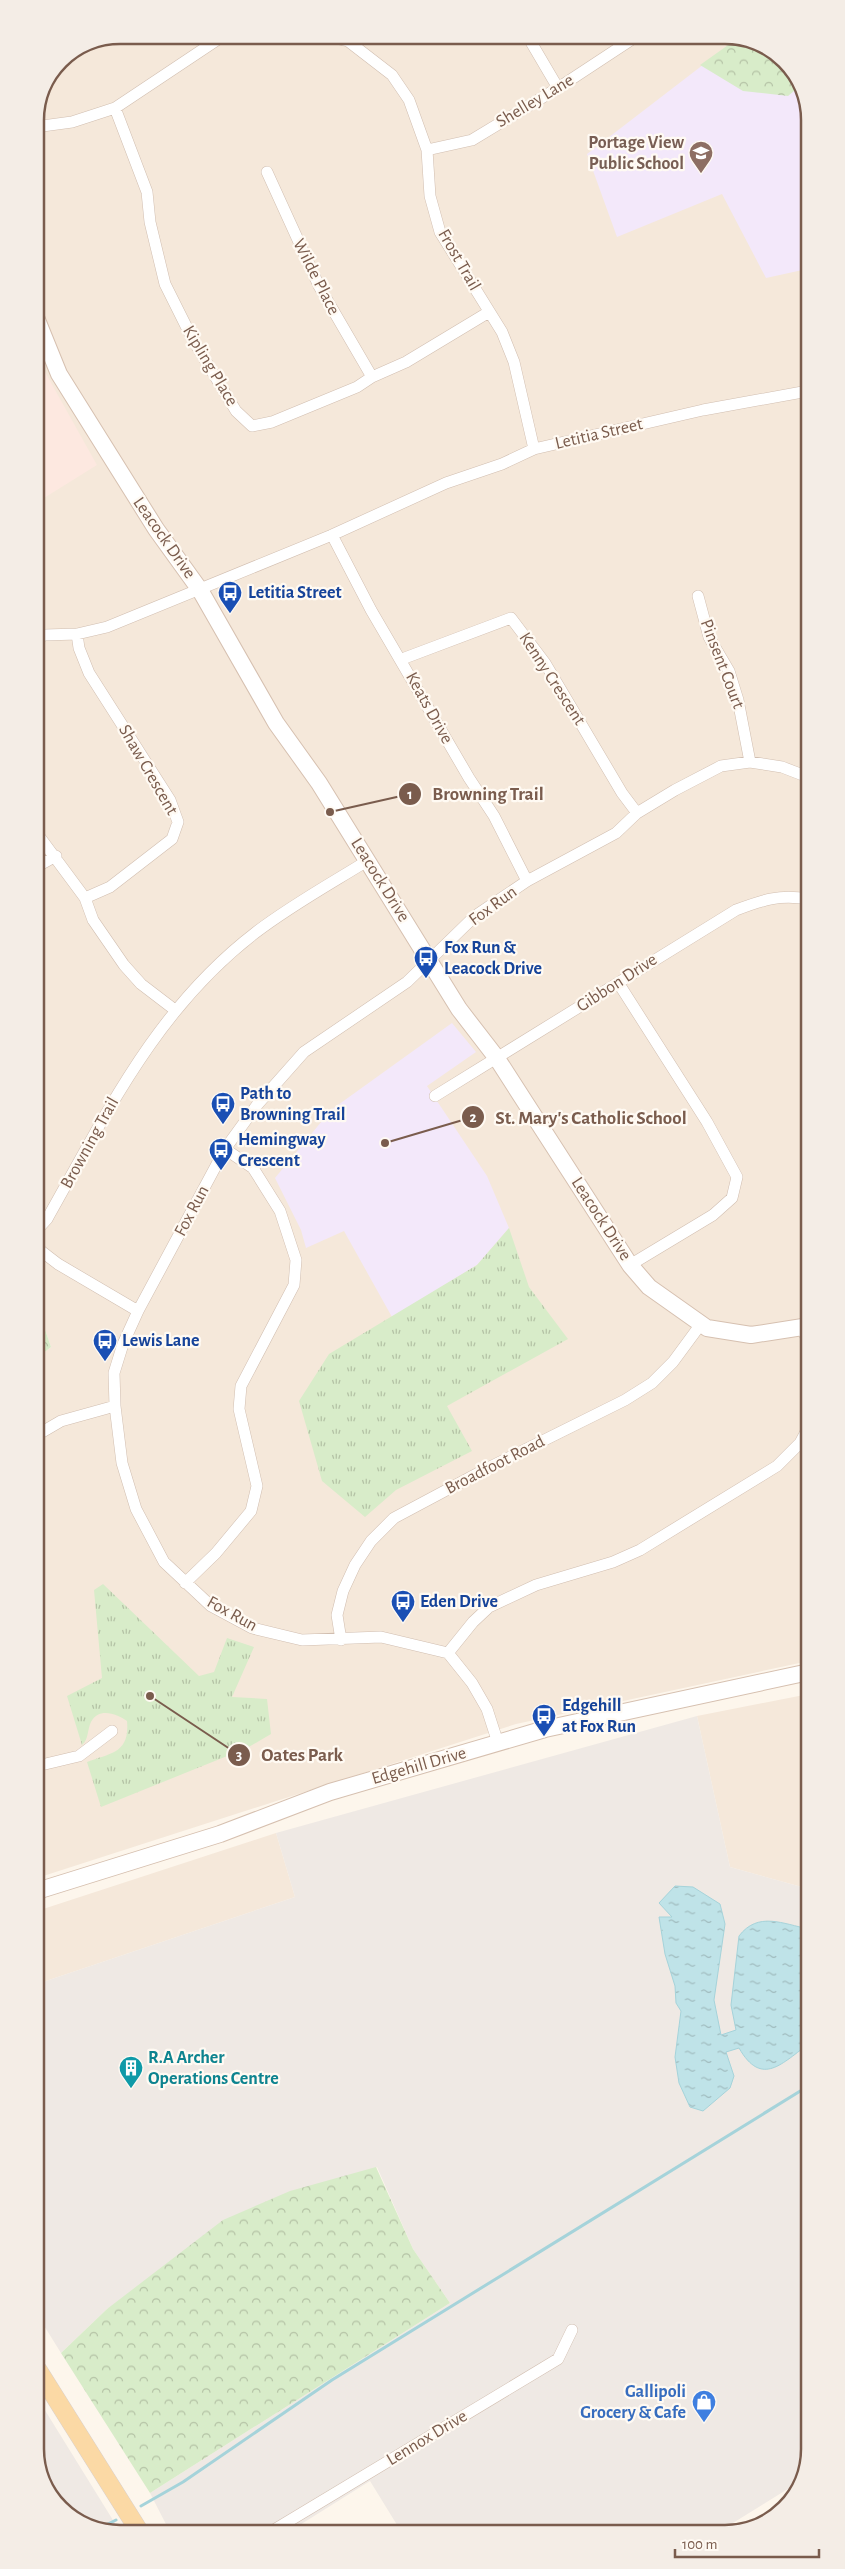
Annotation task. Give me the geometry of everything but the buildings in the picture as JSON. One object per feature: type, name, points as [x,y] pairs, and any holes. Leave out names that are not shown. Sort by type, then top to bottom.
[{"type":"main road","points":[[44,2380],[135,2525]]},
{"type":"street","points":[[44,125],[72,122],[115,108],[211,44]]},
{"type":"street","name":"Frost Trail","points":[[352,44],[392,75],[409,100],[427,150],[430,196],[440,232],[502,332],[514,362],[534,449]]},
{"type":"street","points":[[532,44],[558,88]]},
{"type":"street","name":"Shelley Lane","points":[[427,150],[472,140],[558,88],[625,44]]},
{"type":"street","name":"Kipling Place","points":[[115,108],[146,192],[150,222],[165,284],[193,340],[236,411],[252,426],[272,422],[357,387],[372,377],[406,362],[489,312]]},
{"type":"street","name":"Wilde Place","points":[[267,172],[319,286],[372,377]]},
{"type":"street","name":"Leacock Drive","points":[[44,337],[59,374],[156,529],[200,590],[276,723],[319,783],[430,959],[459,1009],[496,1057],[630,1265],[649,1287],[707,1328],[751,1335],[801,1328]]},
{"type":"street","name":"Letitia Street","points":[[44,635],[77,634],[107,627],[332,535],[446,483],[502,464],[534,449],[703,410],[801,393]]},
{"type":"street","name":"Keats Drive","points":[[332,535],[371,610],[402,659],[469,778],[494,816],[527,881]]},
{"type":"street","name":"Pinsent Court","points":[[698,596],[709,637],[729,672],[738,700],[750,762]]},
{"type":"street","name":"Kenny Crescent","points":[[402,659],[511,618],[545,663],[622,793],[638,814]]},
{"type":"street","name":"Shaw Crescent","points":[[77,634],[79,648],[89,673],[170,800],[178,822],[172,839],[110,887],[85,898]]},
{"type":"street","name":"Fox Run","points":[[448,1653],[381,1637],[302,1640],[252,1628],[210,1606],[164,1562],[136,1509],[122,1462],[115,1406],[114,1374],[123,1344],[138,1311],[225,1149],[257,1105],[304,1052],[407,982],[475,916],[527,881],[616,833],[638,814],[675,790],[722,766],[750,762],[782,767],[801,774]]},
{"type":"street","points":[[44,842],[85,898],[94,920],[124,965],[141,984],[175,1010]]},
{"type":"street","points":[[44,863],[56,856]]},
{"type":"street","name":"Browning Trail","points":[[44,1222],[130,1071],[175,1010],[199,983],[255,932],[367,861]]},
{"type":"street","name":"Gibbon Drive","points":[[435,1096],[496,1057],[619,984],[645,964],[736,910],[771,898],[791,896],[801,898]]},
{"type":"street","points":[[619,984],[707,1122],[736,1177],[732,1198],[713,1215],[630,1265]]},
{"type":"street","points":[[185,1582],[216,1553],[251,1510],[257,1486],[239,1408],[241,1386],[294,1284],[296,1260],[280,1211],[253,1168],[225,1149]]},
{"type":"street","points":[[44,1253],[58,1264],[138,1311]]},
{"type":"street","name":"Broadfoot Road","points":[[340,1640],[336,1615],[343,1591],[355,1565],[371,1541],[394,1518],[484,1470],[626,1400],[652,1383],[673,1362],[701,1324]]},
{"type":"street","points":[[44,1431],[61,1421],[115,1406]]},
{"type":"street","points":[[498,1742],[487,1709],[472,1683],[448,1653],[473,1622],[489,1607],[536,1585],[613,1562],[640,1550],[776,1466],[801,1441]]},
{"type":"street","name":"Edgehill Drive","points":[[44,1890],[220,1834],[330,1792],[498,1742],[544,1729],[801,1674]]},
{"type":"street","points":[[44,1764],[79,1756],[112,1731]]},
{"type":"street","name":"Lennox Drive","points":[[282,2525],[558,2359],[572,2330]]},
{"type":"shaded area","points":[[120,44],[730,44],[750,48],[772,59],[788,77],[799,100],[801,110],[801,1663],[516,1724],[44,1876],[44,1352],[51,1347],[44,1326],[44,120],[45,105],[57,77],[77,57],[105,45]]},
{"type":"shaded area","name":"Portage View Public School","points":[[730,44],[750,48],[772,59],[788,77],[799,100],[801,110],[801,270],[766,278],[722,194],[617,237],[587,154]]},
{"type":"shaded area","points":[[44,370],[97,465],[44,498]]},
{"type":"shaded area","points":[[452,1023],[476,1052],[427,1086],[487,1176],[509,1228],[477,1265],[392,1317],[344,1231],[306,1248],[301,1230],[275,1178],[331,1110]]},
{"type":"shaded area","points":[[801,1696],[801,1887],[730,1867],[697,1716]]},
{"type":"shaded area","points":[[697,1716],[730,1867],[801,1887],[801,2459],[791,2487],[730,2525],[397,2525],[370,2481],[300,2525],[166,2525],[150,2493],[450,2303],[413,2249],[377,2167],[107,2309],[61,2353],[44,2326],[44,1982],[295,1897],[276,1833]]},
{"type":"shaded area","points":[[276,1833],[295,1897],[44,1982],[44,1909]]},
{"type":"shaded area","points":[[44,2409],[116,2525],[100,2523],[73,2510],[57,2492],[46,2469],[44,2459]]},
{"type":"green space","points":[[730,44],[740,45],[772,59],[788,77],[795,90],[788,96],[743,91],[700,65]]},
{"type":"green space","points":[[509,1228],[529,1287],[568,1339],[447,1406],[472,1451],[396,1490],[365,1517],[322,1481],[299,1401],[329,1354],[477,1265]]},
{"type":"green space","points":[[44,1326],[51,1347],[44,1352]]},
{"type":"green space","points":[[103,1584],[199,1676],[214,1672],[227,1638],[254,1647],[232,1697],[267,1699],[271,1734],[247,1748],[101,1807],[87,1762],[111,1754],[122,1746],[127,1732],[127,1721],[108,1713],[94,1717],[86,1740],[82,1745],[67,1696],[102,1678],[94,1590]]},
{"type":"green space","points":[[376,2167],[413,2249],[450,2303],[150,2493],[61,2353],[107,2309],[223,2220],[290,2191]]},
{"type":"water","points":[[675,1886],[693,1887],[720,1904],[725,1924],[714,2000],[721,2035],[736,2030],[731,2005],[739,1936],[746,1928],[763,1921],[780,1922],[801,1927],[801,2050],[781,2064],[773,2068],[764,2069],[756,2067],[739,2048],[726,2052],[734,2076],[730,2088],[703,2111],[690,2107],[679,2083],[675,2057],[681,2011],[676,2003],[675,1986],[665,1954],[659,1917],[672,1917],[659,1903]]},
{"type":"waterway","points":[[141,2506],[183,2482],[332,2380],[801,2091]]},
{"type":"waterway","points":[[108,2524],[116,2520]]},
{"type":"place","name":"Portage View Public School","points":[[701,174]]},
{"type":"place","name":"Letitia Street","points":[[230,614]]},
{"type":"place","name":"Browning Trail","points":[[330,812]]},
{"type":"place","name":"Fox Run & Leacock Drive","points":[[426,979]]},
{"type":"place","name":"Path to Browning Trail","points":[[223,1125]]},
{"type":"place","name":"St. Mary's Catholic School","points":[[385,1143]]},
{"type":"place","name":"Hemingway Crescent","points":[[221,1171]]},
{"type":"place","name":"Lewis Lane","points":[[105,1362]]},
{"type":"place","name":"Eden Drive","points":[[403,1623]]},
{"type":"place","name":"Oates Park","points":[[150,1696]]},
{"type":"place","name":"Edgehill at Fox Run","points":[[544,1737]]},
{"type":"place","name":"R.A Archer Operations Centre","points":[[131,2089]]},
{"type":"place","name":"Gallipoli Grocery & Cafe","points":[[704,2423]]}]
